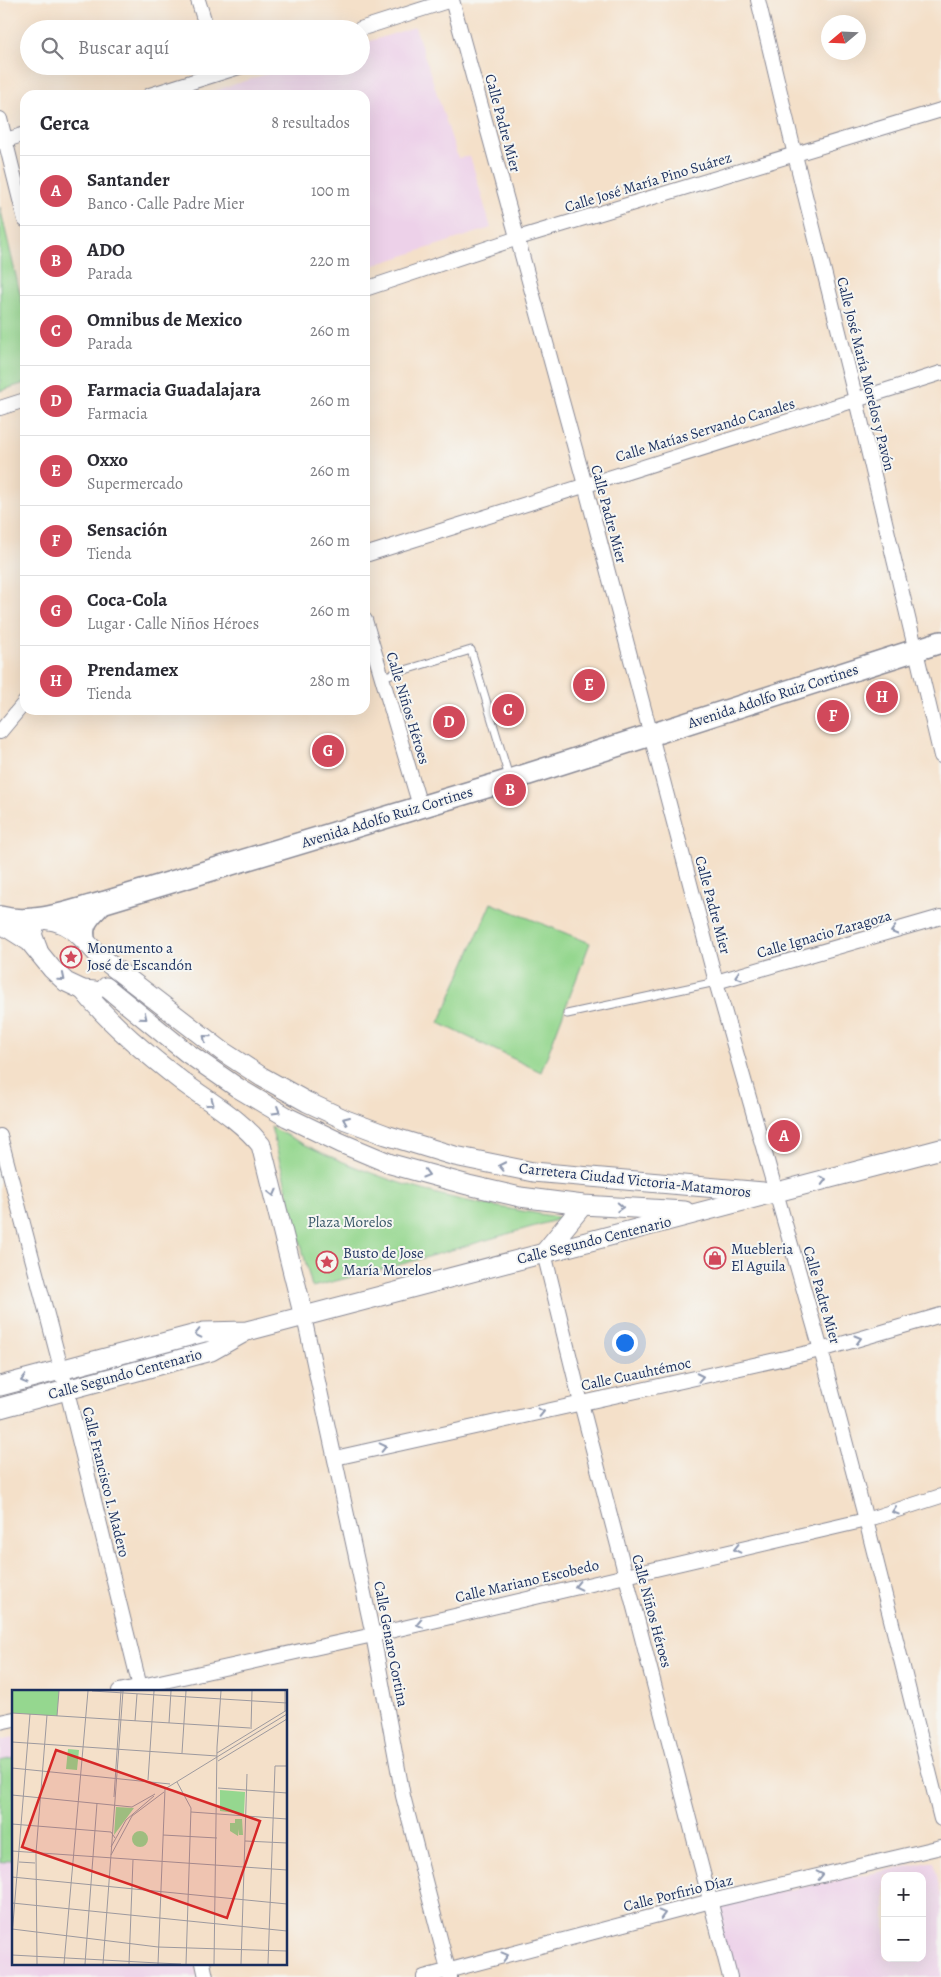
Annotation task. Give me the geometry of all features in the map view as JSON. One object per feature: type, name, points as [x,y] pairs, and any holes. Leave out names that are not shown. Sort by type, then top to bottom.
[{"type":"main road","name":"Avenida Adolfo Ruiz Cortines","points":[[0,917],[37,919],[102,903],[652,736],[941,642]]},
{"type":"main road","points":[[84,938],[83,930],[86,920],[102,903]]},
{"type":"street","points":[[198,0],[204,20]]},
{"type":"street","points":[[370,26],[452,0]]},
{"type":"street","name":"Calle Padre Mier","points":[[452,0],[585,485],[716,982],[821,1350],[941,1819]]},
{"type":"street","name":"Calle José María Morelos y Pavón","points":[[758,0],[941,756]]},
{"type":"street","points":[[164,90],[205,75]]},
{"type":"street","name":"Calle José María Pino Suárez","points":[[370,288],[518,238],[941,110]]},
{"type":"street","points":[[0,119],[3,141],[20,202]]},
{"type":"street","points":[[3,141],[20,136]]},
{"type":"street","name":"Calle Matías Servando Canales","points":[[370,552],[941,374]]},
{"type":"street","points":[[0,408],[20,402]]},
{"type":"street","name":"Calle Niños Héroes","points":[[370,637],[420,806]]},
{"type":"street","points":[[0,732],[20,708]]},
{"type":"street","name":"Calle Ignacio Zaragoza","points":[[716,982],[941,917]]},
{"type":"street","points":[[37,919],[32,934],[38,950]]},
{"type":"street","name":"Carretera Ciudad Victoria-Matamoros","points":[[37,919],[61,922],[73,928],[100,957],[222,1051],[262,1078],[306,1102],[346,1120],[398,1139],[455,1156],[533,1172],[776,1193]]},
{"type":"street","points":[[0,923],[30,942],[60,978],[83,990],[96,991],[106,987]]},
{"type":"street","name":"Carretera Ciudad Victoria-Matamoros","points":[[100,957],[107,976],[106,987],[186,1052],[238,1088],[287,1117],[341,1143],[391,1164],[520,1198],[583,1205],[702,1212]]},
{"type":"street","points":[[83,990],[94,1004],[150,1055],[249,1130],[261,1145],[304,1317]]},
{"type":"street","name":"Calle Francisco I. Madero","points":[[0,1136],[67,1391],[140,1688]]},
{"type":"street","points":[[391,1164],[398,1139]]},
{"type":"street","name":"Calle Segundo Centenario","points":[[0,1386],[204,1332],[246,1331],[304,1317],[941,1149]]},
{"type":"street","points":[[544,1253],[583,1205]]},
{"type":"street","name":"Calle Niños Héroes","points":[[544,1253],[625,1575],[730,1977]]},
{"type":"street","name":"Calle Cuauhtémoc","points":[[335,1458],[821,1350],[941,1315]]},
{"type":"street","name":"Calle Genaro Cortina","points":[[304,1317],[373,1635],[403,1796],[449,1974]]},
{"type":"street","name":"Calle Segundo Centenario","points":[[0,1408],[211,1351],[246,1331]]},
{"type":"street","name":"Calle Mariano Escobedo","points":[[126,1690],[373,1635],[866,1520],[941,1496]]},
{"type":"street","name":"Calle Porfirio Díaz","points":[[424,1977],[449,1974],[711,1901],[941,1847]]},
{"type":"street","points":[[203,1964],[206,1977]]},
{"type":"lane","points":[[382,677],[471,650],[510,780]]},
{"type":"lane","points":[[567,1014],[716,982]]},
{"type":"shaded area","points":[[415,27],[458,158],[470,156],[491,228],[370,266],[370,90],[217,90],[264,75],[370,75],[370,41]]},
{"type":"shaded area","points":[[12,1737],[12,1964],[194,1964],[198,1977],[0,1977],[0,1740]]},
{"type":"shaded area","points":[[934,1861],[941,1897],[941,1977],[730,1977],[712,1905]]},
{"type":"green space","points":[[0,207],[20,293],[20,385],[0,391]]},
{"type":"green space","points":[[491,903],[590,943],[541,1072],[439,1023]]},
{"type":"green space","name":"Plaza Morelos","points":[[271,1127],[340,1161],[412,1187],[462,1200],[563,1218],[399,1265],[312,1287]]},
{"type":"green space","points":[[12,1758],[12,1860],[0,1863],[0,1761]]},
{"type":"place","name":"Oxxo","points":[[589,685]]},
{"type":"place","name":"Prendamex","points":[[882,697]]},
{"type":"place","name":"Omnibus de Mexico","points":[[508,710]]},
{"type":"place","name":"Sensación","points":[[833,716]]},
{"type":"place","name":"Farmacia Guadalajara","points":[[449,722]]},
{"type":"place","name":"Coca-Cola","points":[[328,751]]},
{"type":"place","name":"ADO","points":[[510,790]]},
{"type":"place","name":"Monumento a José de Escandón","points":[[71,957]]},
{"type":"place","name":"Santander","points":[[784,1136]]},
{"type":"place","name":"Muebleria El Aguila","points":[[715,1258]]},
{"type":"place","name":"Busto de Jose María Morelos","points":[[327,1262]]}]
